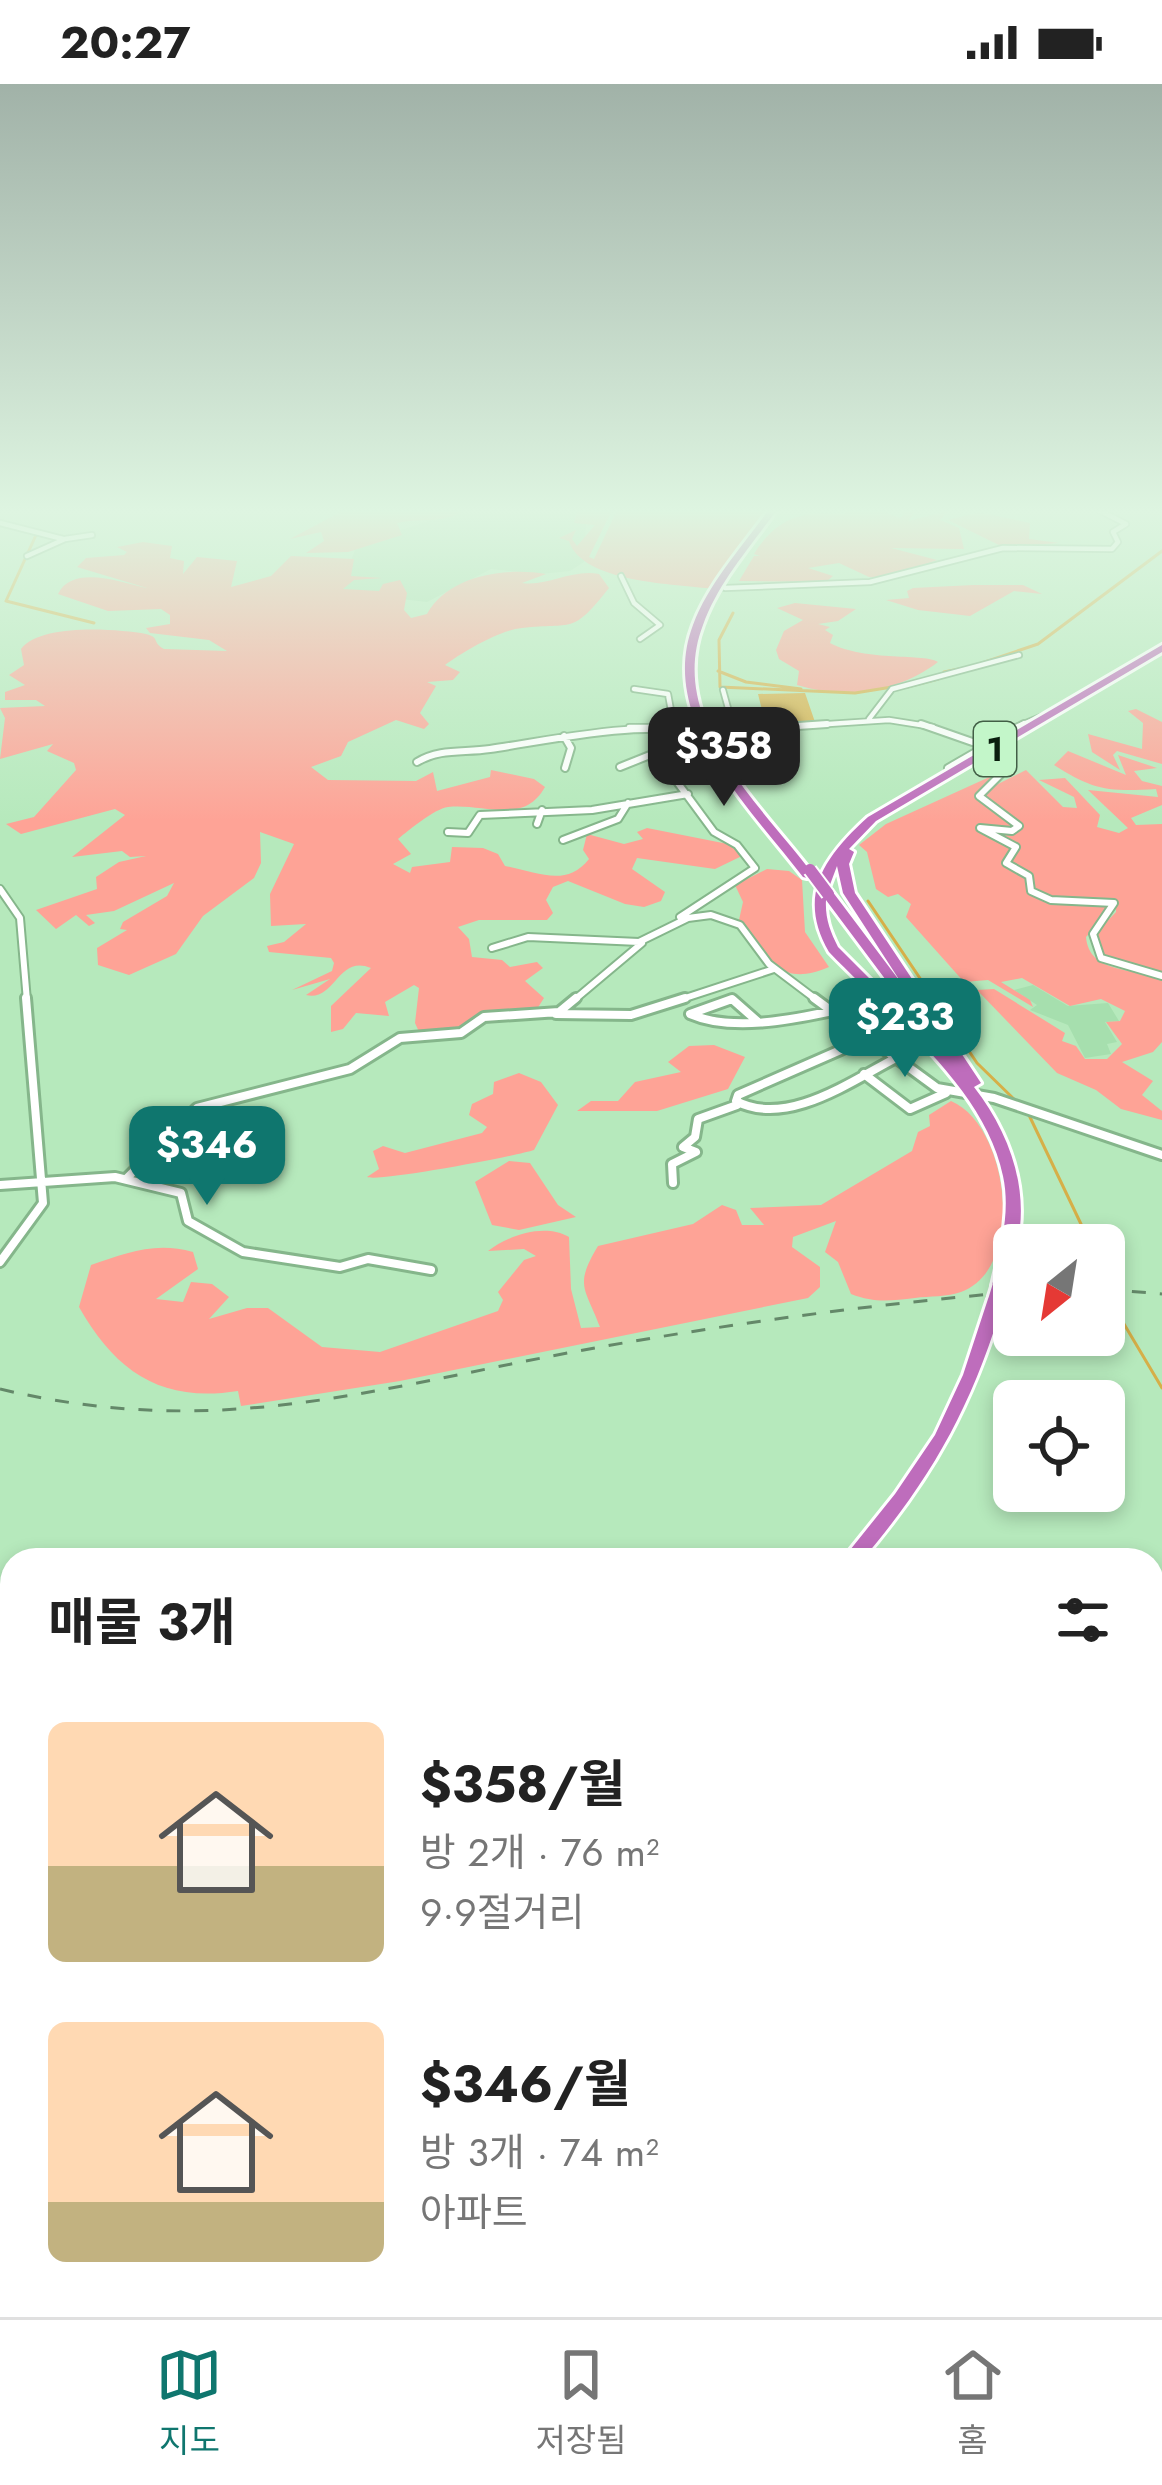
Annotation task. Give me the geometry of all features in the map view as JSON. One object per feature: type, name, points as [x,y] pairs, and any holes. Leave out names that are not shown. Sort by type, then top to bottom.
[{"type":"highway","points":[[710,612],[694,667],[698,703],[708,731],[808,872]]},
{"type":"highway","points":[[710,612],[692,641],[691,691],[708,731],[961,1073]]},
{"type":"highway","name":"1","points":[[1020,1224],[1021,1174],[979,1095],[824,935],[817,904],[836,860],[872,820],[1162,650]]},
{"type":"highway","name":"1","points":[[961,1073],[849,893],[843,864],[854,840],[885,814],[1162,650]]},
{"type":"highway","name":"1","points":[[979,1095],[1015,1179],[1017,1224]]},
{"type":"highway","name":"1","points":[[866,1548],[940,1466],[978,1386],[993,1327]]},
{"type":"street","points":[[640,638],[660,625],[645,612]]},
{"type":"street","points":[[862,722],[874,716],[892,689],[927,686],[952,673],[1019,655]]},
{"type":"street","points":[[554,1014],[643,942],[754,868],[745,852],[711,830],[690,794],[674,778],[676,728],[665,692],[634,689]]},
{"type":"street","points":[[723,690],[741,734],[739,774]]},
{"type":"street","points":[[952,773],[948,768],[981,745],[1029,720],[1055,715]]},
{"type":"street","points":[[417,762],[432,752],[564,736],[676,728],[741,734],[862,722],[920,723],[981,745]]},
{"type":"street","points":[[564,736],[571,748],[565,768]]},
{"type":"street","points":[[620,767],[655,753],[673,764]]},
{"type":"street","points":[[976,762],[1000,775],[980,796],[1019,826],[1012,831],[979,830],[1016,847],[1006,863],[1026,874],[1031,891],[1042,898],[1114,903],[1093,934],[1101,958],[1162,976]]},
{"type":"street","points":[[448,832],[471,832],[481,815],[592,810],[690,794]]},
{"type":"street","points":[[563,839],[619,819],[628,802]]},
{"type":"street","points":[[537,824],[542,810]]},
{"type":"street","points":[[0,889],[20,918],[42,1210],[0,1262]]},
{"type":"street","points":[[679,919],[718,916],[735,922],[776,969],[947,1093]]},
{"type":"street","points":[[492,947],[547,936],[643,942]]},
{"type":"street","points":[[127,1178],[202,1105],[240,1101],[350,1069],[400,1038],[461,1033],[484,1017],[631,1015],[776,969]]},
{"type":"street","points":[[757,1022],[732,999],[690,1014],[698,1020],[757,1022],[833,1010]]},
{"type":"street","points":[[737,1105],[738,1095],[868,1038]]},
{"type":"street","points":[[674,1183],[672,1164],[696,1152],[683,1147],[695,1137],[698,1120],[737,1105],[778,1113],[896,1058]]},
{"type":"street","points":[[864,1074],[910,1109],[947,1093],[979,1095],[1162,1155]]},
{"type":"street","points":[[0,1185],[127,1178],[181,1193],[188,1221],[243,1252],[340,1267],[368,1259],[431,1270]]},
{"type":"shaded area","points":[[166,612],[406,612],[411,618],[428,612],[589,612],[571,624],[522,628],[470,649],[445,665],[460,672],[453,680],[427,682],[436,686],[420,713],[429,724],[424,729],[396,720],[348,742],[341,756],[311,767],[328,780],[416,781],[433,772],[437,791],[490,777],[491,770],[534,779],[545,787],[536,799],[514,809],[448,807],[429,816],[398,839],[411,854],[393,864],[410,873],[412,867],[450,862],[452,847],[483,848],[498,854],[505,866],[561,876],[589,859],[583,850],[587,834],[624,844],[643,839],[637,832],[647,828],[733,845],[744,855],[715,869],[637,858],[632,869],[665,892],[661,901],[644,907],[568,881],[553,887],[546,900],[553,913],[547,920],[479,920],[458,927],[469,939],[472,957],[502,960],[510,967],[537,962],[543,968],[525,981],[544,998],[537,1009],[478,1016],[458,1031],[420,1034],[415,1023],[419,988],[414,985],[385,1002],[389,1016],[356,1013],[343,1029],[331,1032],[331,1006],[371,968],[351,967],[316,995],[306,995],[330,979],[292,990],[332,971],[334,963],[331,958],[269,952],[267,946],[284,942],[306,924],[271,926],[270,894],[294,844],[260,832],[261,863],[254,878],[203,916],[176,954],[129,975],[98,965],[97,948],[127,930],[120,929],[123,922],[167,896],[174,883],[114,911],[86,915],[95,923],[89,926],[76,915],[56,929],[36,910],[97,889],[96,877],[119,862],[146,856],[130,857],[122,851],[72,857],[125,815],[115,809],[21,834],[6,824],[34,817],[76,770],[74,763],[47,751],[53,744],[0,759],[5,718],[0,708],[45,706],[36,700],[5,700],[5,692],[25,685],[9,675],[24,665],[21,649],[45,635],[117,631],[151,636],[164,649],[227,651],[209,640],[150,633],[146,628],[170,624]]},
{"type":"shaded area","points":[[786,612],[851,612],[838,621],[818,624],[830,627],[825,630],[833,635],[830,643],[860,653],[938,662],[906,680],[871,690],[834,692],[797,685],[799,671],[779,659],[776,650],[784,631],[803,620]]},
{"type":"shaded area","points":[[805,693],[815,722],[765,722],[758,694]]},
{"type":"shaded area","points":[[1136,709],[1162,722],[1162,764],[1117,751],[1113,755],[1120,770],[1092,752],[1088,734],[1142,749],[1143,723],[1128,711]]},
{"type":"shaded area","points":[[1068,751],[1126,775],[1118,755],[1157,768],[1134,771],[1142,781],[1162,786],[1162,805],[1131,818],[1136,825],[1162,824],[1162,974],[1105,959],[1095,934],[1116,912],[1116,901],[1096,897],[1111,903],[1112,909],[1086,937],[1095,958],[1104,964],[1162,979],[1162,1042],[1153,1052],[1122,1062],[1153,1081],[1142,1095],[1162,1111],[1162,1120],[1121,1109],[1096,1090],[1057,1073],[977,990],[994,989],[1065,1033],[1062,1041],[1076,1046],[1085,1059],[1107,1059],[1122,1044],[1106,1022],[1120,1021],[1125,1011],[1101,999],[1070,1006],[1022,978],[1001,982],[1030,1000],[1033,1007],[988,980],[964,982],[906,917],[911,904],[898,894],[888,897],[876,889],[867,852],[859,845],[886,824],[996,774],[976,795],[1016,824],[1011,831],[1022,825],[980,793],[1026,770],[1063,807],[1077,808],[1074,797],[1039,780],[1065,778],[1100,815],[1097,827],[1119,833],[1128,828],[1088,790],[1158,797],[1156,789],[1113,789],[1080,780],[1054,765]]},
{"type":"shaded area","points":[[767,869],[789,871],[802,880],[805,932],[829,967],[811,973],[785,971],[739,920],[743,902],[735,885]]},
{"type":"shaded area","points":[[1033,985],[1068,1006],[1108,1003],[1119,1021],[1105,1022],[1117,1042],[1107,1044],[1111,1054],[1085,1058],[1068,1025],[1030,1010],[1037,1005],[1014,990]]},
{"type":"shaded area","points":[[714,1045],[745,1057],[728,1089],[657,1111],[577,1111],[591,1101],[618,1101],[635,1082],[681,1072],[668,1062],[689,1046]]},
{"type":"shaded area","points":[[519,1073],[541,1082],[558,1105],[534,1150],[421,1172],[367,1177],[379,1169],[373,1151],[383,1146],[405,1153],[482,1133],[487,1127],[469,1115],[472,1104],[493,1094],[494,1082]]},
{"type":"shaded area","points":[[951,1101],[971,1115],[997,1166],[1002,1196],[1002,1224],[993,1224],[993,1259],[982,1278],[956,1294],[882,1301],[851,1294],[838,1262],[825,1252],[836,1221],[793,1237],[792,1247],[820,1267],[820,1287],[808,1298],[400,1381],[241,1406],[238,1391],[186,1392],[144,1378],[109,1349],[79,1307],[91,1265],[141,1250],[179,1249],[193,1252],[198,1269],[156,1299],[183,1302],[191,1282],[212,1284],[229,1297],[209,1319],[247,1308],[268,1308],[322,1347],[380,1352],[498,1311],[503,1300],[498,1292],[524,1260],[536,1256],[524,1249],[488,1251],[517,1236],[549,1231],[569,1237],[571,1289],[581,1328],[600,1327],[584,1286],[598,1246],[693,1224],[722,1205],[736,1210],[742,1225],[764,1225],[750,1208],[821,1205],[912,1151],[918,1132],[930,1126],[929,1115]]},
{"type":"shaded area","points":[[509,1161],[530,1163],[558,1205],[576,1217],[519,1230],[492,1225],[475,1182]]},
{"type":"waterway","points":[[51,612],[94,623]]},
{"type":"waterway","points":[[979,664],[1038,644],[1080,612]]},
{"type":"waterway","points":[[720,672],[719,640],[733,613]]},
{"type":"waterway","points":[[944,672],[964,668]]},
{"type":"waterway","points":[[720,672],[746,682],[801,689]]},
{"type":"waterway","points":[[720,672],[720,687],[855,693],[892,687]]},
{"type":"waterway","points":[[907,687],[938,679]]},
{"type":"waterway","points":[[868,901],[977,1063],[1017,1102]]},
{"type":"waterway","points":[[1028,1113],[1081,1224]]},
{"type":"waterway","points":[[1125,1326],[1162,1388]]},
{"type":"railway","points":[[1125,1291],[1162,1294]]},
{"type":"railway","points":[[0,1389],[78,1404],[151,1410],[289,1404],[683,1333],[993,1294]]}]
